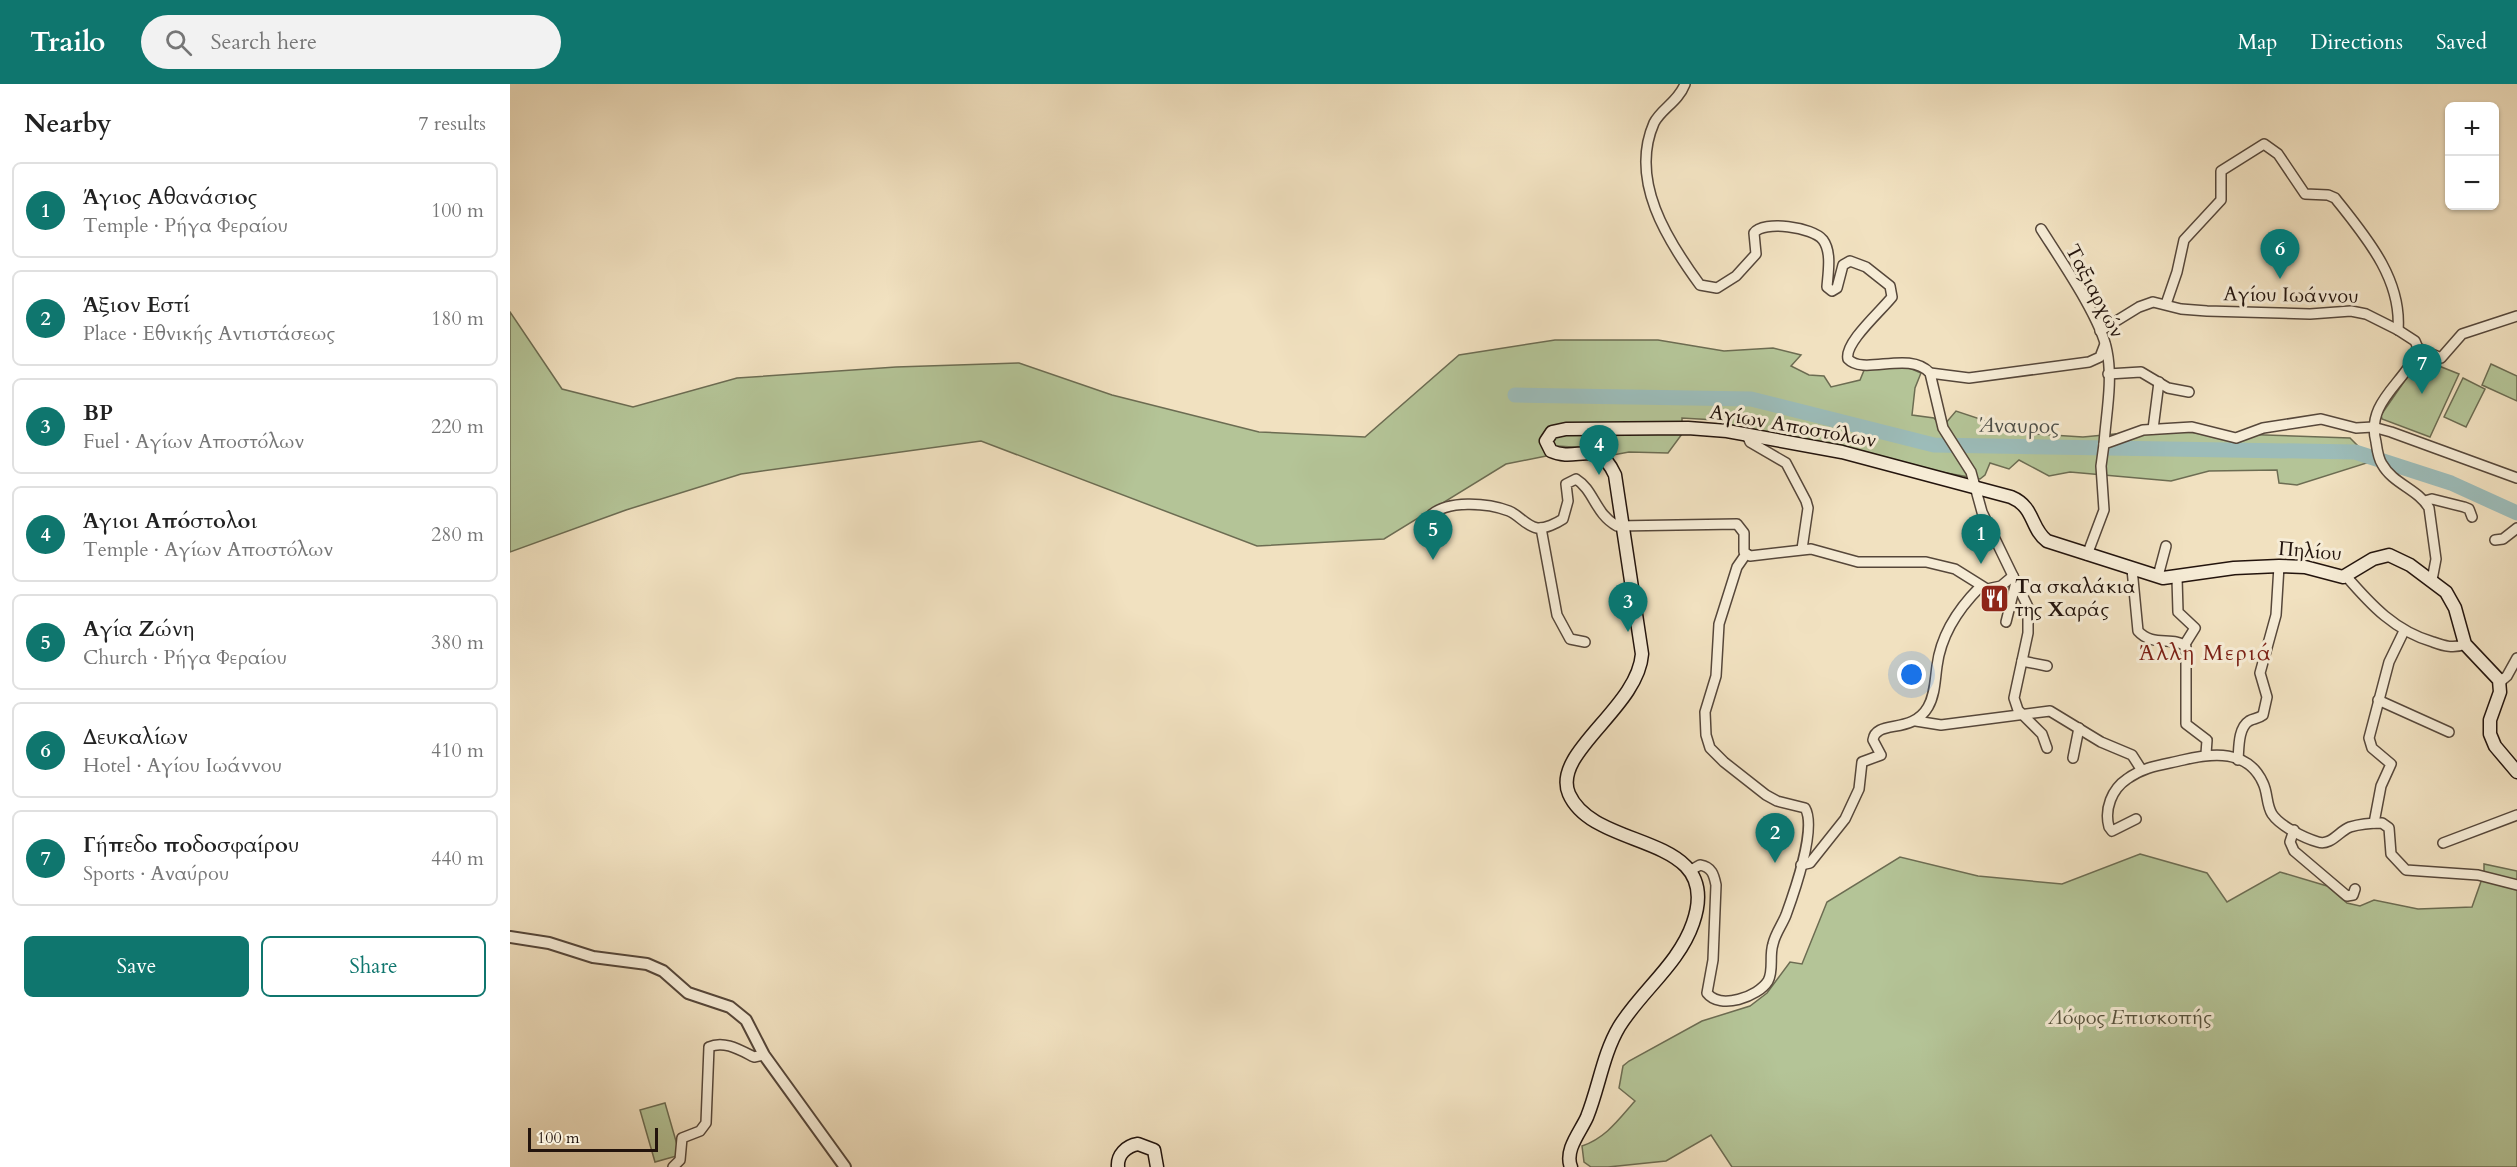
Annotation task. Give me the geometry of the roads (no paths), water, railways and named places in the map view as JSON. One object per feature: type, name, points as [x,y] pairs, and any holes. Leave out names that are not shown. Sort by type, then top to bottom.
[{"type":"main road","name":"Αγίων Αποστόλων","points":[[1691,870],[1674,857],[1595,819],[1576,804],[1567,788],[1567,772],[1575,755],[1615,710],[1633,684],[1641,660],[1617,481],[1610,465],[1602,457],[1591,452],[1564,454],[1551,451],[1545,441],[1552,432],[1566,429],[1688,428],[1747,435],[1842,452],[1977,488]]},
{"type":"main road","name":"Πηλίου","points":[[1977,488],[2019,501],[2028,509],[2045,540],[2157,576],[2177,578],[2234,568],[2279,566],[2305,567],[2336,576],[2346,576],[2383,555],[2397,558],[2432,580],[2446,592],[2453,603],[2464,644]]},
{"type":"main road","points":[[2464,644],[2495,673],[2500,682],[2500,695],[2490,720],[2490,734],[2496,746],[2517,772]]},
{"type":"main road","points":[[1571,1167],[1569,1161],[1572,1147],[1586,1118],[1617,1029],[1677,952],[1691,930],[1696,913],[1697,890],[1691,870]]},
{"type":"main road","points":[[1118,1167],[1118,1160],[1124,1151],[1138,1144],[1154,1150],[1157,1167]]},
{"type":"street","points":[[1685,84],[1673,105],[1655,121],[1651,134],[1646,175],[1653,204],[1664,228],[1700,285],[1717,288],[1736,276],[1756,254],[1754,233],[1760,227],[1802,227],[1823,241],[1827,254],[1829,290],[1836,290],[1840,269],[1850,261],[1866,267],[1886,281],[1893,290],[1889,301],[1852,343],[1847,354],[1848,359],[1857,365],[1905,363],[1924,368],[1930,373],[1969,378],[2089,362],[2101,355],[2105,341]]},
{"type":"street","points":[[2166,304],[2175,280],[2184,240],[2221,200],[2221,171],[2264,144],[2278,154],[2306,196],[2328,195],[2335,198],[2375,248],[2396,301],[2398,330]]},
{"type":"street","name":"Ταξιαρχών","points":[[2041,229],[2105,341],[2108,374],[2101,466],[2104,510],[2087,555]]},
{"type":"street","name":"Αγίου Ιωάννου","points":[[2100,331],[2143,305],[2153,302],[2181,309],[2207,311],[2357,312],[2398,330],[2413,339],[2418,348],[2440,358],[2462,334],[2517,316]]},
{"type":"street","points":[[2418,348],[2384,399],[2373,427],[2382,464],[2391,476],[2425,501],[2429,508],[2436,559],[2432,580]]},
{"type":"street","points":[[2108,374],[2141,372],[2171,389],[2189,392]]},
{"type":"street","points":[[1930,373],[1940,419],[1947,437],[1967,465],[1977,488],[1982,512],[2029,613],[2022,661],[2014,694],[2015,704],[2021,714],[2042,734],[2047,748]]},
{"type":"street","points":[[2153,429],[2159,382]]},
{"type":"street","points":[[2104,445],[2133,432],[2153,429],[2192,427],[2236,438],[2263,428],[2321,418],[2356,428],[2373,427],[2517,478]]},
{"type":"street","points":[[1747,435],[1750,442],[1786,463],[1806,501],[1808,508],[1802,549]]},
{"type":"street","points":[[1429,517],[1441,508],[1489,506],[1509,511],[1532,526],[1541,528],[1563,519],[1568,501],[1565,488],[1572,479],[1583,484],[1605,519],[1623,528],[1737,524],[1743,530],[1746,554],[1737,567],[1719,624],[1718,662],[1715,680],[1706,706],[1706,735],[1710,748],[1766,795],[1807,810],[1808,824],[1801,865],[1786,914],[1773,943],[1768,980],[1752,994],[1733,1000],[1714,999],[1707,993],[1713,960],[1715,878],[1712,871],[1704,866],[1691,870]]},
{"type":"street","points":[[2425,501],[2432,499],[2464,507],[2469,509],[2472,517]]},
{"type":"street","points":[[1541,528],[1561,625],[1570,639],[1585,642]]},
{"type":"street","points":[[2495,540],[2503,539],[2517,528]]},
{"type":"street","points":[[2157,576],[2166,546]]},
{"type":"street","points":[[1746,554],[1752,556],[1802,549],[1820,550],[1858,562],[1918,561],[1939,564],[1961,572],[1980,587],[1996,588],[2015,579]]},
{"type":"street","points":[[2238,760],[2239,740],[2244,729],[2249,721],[2260,717],[2266,708],[2267,697],[2260,674],[2276,615],[2279,566]]},
{"type":"street","points":[[2132,569],[2138,632],[2153,642],[2185,644]]},
{"type":"street","points":[[2346,576],[2381,614],[2404,631],[2445,646],[2464,644]]},
{"type":"street","points":[[2177,578],[2179,614],[2195,628],[2185,644],[2186,724],[2207,740],[2206,754]]},
{"type":"street","points":[[2006,622],[2015,579]]},
{"type":"street","points":[[1916,722],[1931,702],[1939,652],[1951,623],[1962,606],[1980,587]]},
{"type":"street","points":[[2374,823],[2381,786],[2391,764],[2369,743],[2391,654],[2404,631]]},
{"type":"street","points":[[2500,682],[2506,678],[2517,658]]},
{"type":"street","points":[[2022,661],[2047,666]]},
{"type":"street","points":[[2378,700],[2449,732]]},
{"type":"street","points":[[1801,865],[1810,863],[1845,819],[1859,789],[1862,762],[1881,755],[1873,740],[1875,734],[1882,728],[1916,722],[1941,725],[2050,711],[2132,755],[2141,770]]},
{"type":"street","points":[[2073,758],[2079,728]]},
{"type":"street","points":[[2136,819],[2114,831],[2110,830],[2108,822],[2113,793],[2122,782],[2141,770],[2206,754],[2224,755],[2238,760],[2262,780],[2274,816],[2294,830],[2316,841],[2326,843],[2349,828],[2374,823],[2388,826],[2391,854],[2406,870],[2478,875],[2517,885]]},
{"type":"street","points":[[2443,843],[2517,815]]},
{"type":"street","points":[[2294,830],[2289,842],[2294,850],[2347,896],[2353,895],[2355,889]]},
{"type":"street","points":[[510,937],[549,943],[593,957],[655,966],[688,993],[723,1004],[738,1012],[750,1026],[764,1055],[845,1167]]},
{"type":"street","points":[[673,1167],[680,1160],[682,1138],[700,1131],[705,1123],[708,1049],[722,1045],[735,1047],[754,1057],[764,1055]]},
{"type":"waterway","name":"Άναυρος","points":[[1515,395],[1751,399],[1934,445],[2355,452],[2451,483],[2517,513]]},
{"type":"place","name":"Δευκαλίων","points":[[2280,279]]},
{"type":"place","name":"Γήπεδο ποδοσφαίρου","points":[[2422,394]]},
{"type":"place","name":"Άγιοι Απόστολοι","points":[[1599,475]]},
{"type":"place","name":"Αγία Ζώνη","points":[[1433,560]]},
{"type":"place","name":"Άγιος Αθανάσιος","points":[[1981,564]]},
{"type":"place","name":"Τα σκαλάκια της Χαράς","points":[[1994,598]]},
{"type":"place","name":"BP","points":[[1628,632]]},
{"type":"place","name":"Άξιον Εστί","points":[[1775,863]]},
{"type":"district","name":"Άλλη Μεριά","points":[[2206,653]]},
{"type":"park label","name":"Λόφος Επισκοπής","points":[[2131,1017]]}]
